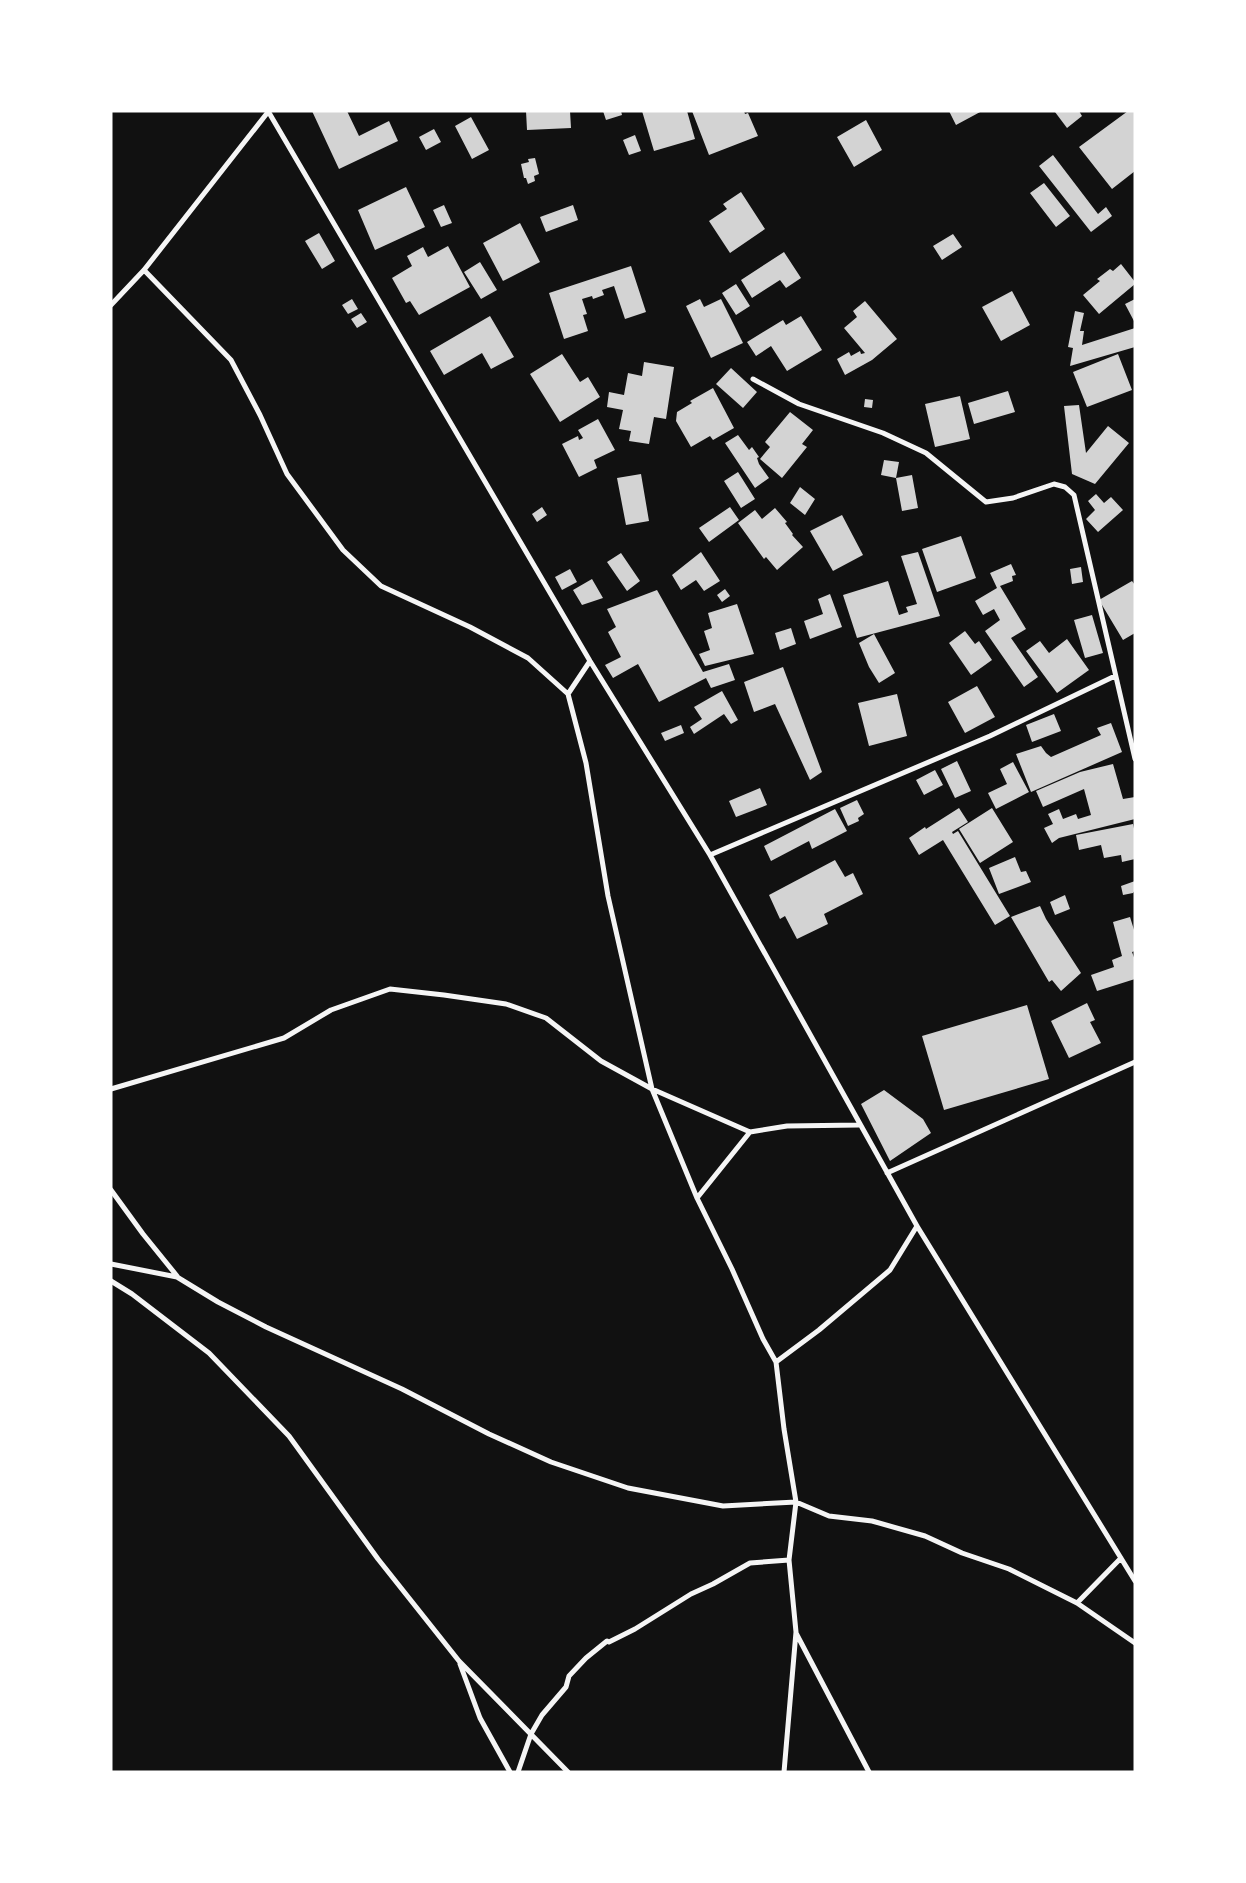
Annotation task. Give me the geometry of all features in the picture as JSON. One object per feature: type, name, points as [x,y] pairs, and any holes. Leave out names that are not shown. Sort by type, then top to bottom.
[{"type":"street","points":[[111,305],[144,270],[268,112],[590,661],[710,854],[859,1125],[917,1226],[1135,1581]]},
{"type":"street","points":[[144,270],[231,360],[260,415],[287,474],[343,550],[381,586],[470,627],[528,658],[568,694],[586,763],[608,896],[652,1089],[697,1198],[732,1269],[763,1339],[776,1362],[784,1429],[796,1502],[789,1560],[796,1632],[784,1772]]},
{"type":"street","points":[[753,378],[799,404],[883,433],[926,452],[986,502],[1013,498],[1054,484],[1065,487],[1074,495],[1135,759]]},
{"type":"street","points":[[568,694],[590,661]]},
{"type":"street","points":[[710,854],[990,736],[1115,676]]},
{"type":"street","points":[[111,1089],[284,1038],[331,1010],[390,989],[506,1004],[546,1018],[601,1060],[652,1089],[750,1132],[787,1126],[859,1125]]},
{"type":"street","points":[[887,1173],[1135,1062]]},
{"type":"street","points":[[697,1198],[750,1132]]},
{"type":"street","points":[[111,1190],[177,1276],[218,1302],[266,1327],[402,1389],[488,1434],[551,1462],[628,1488],[724,1506],[796,1502],[829,1516],[872,1521],[925,1536],[962,1553],[1009,1569],[1076,1602],[1135,1643]]},
{"type":"street","points":[[776,1362],[819,1330],[890,1270],[917,1226]]},
{"type":"street","points":[[111,1264],[177,1276]]},
{"type":"street","points":[[111,1281],[132,1294],[209,1353],[289,1436],[378,1559],[458,1661],[568,1772]]},
{"type":"street","points":[[1076,1602],[1121,1558]]},
{"type":"street","points":[[518,1772],[531,1734],[542,1715],[566,1687],[569,1676],[586,1658],[607,1641],[609,1642],[635,1629],[692,1594],[750,1563],[789,1560]]},
{"type":"street","points":[[796,1632],[869,1772]]},
{"type":"street","points":[[458,1661],[480,1718],[510,1772]]},
{"type":"building","points":[[312,111],[347,111],[359,136],[389,121],[398,141],[339,169]]},
{"type":"building","points":[[526,111],[570,111],[571,128],[527,130]]},
{"type":"building","points":[[603,111],[621,111],[622,115],[606,120]]},
{"type":"building","points":[[642,111],[687,111],[695,139],[654,151]]},
{"type":"building","points":[[692,111],[744,111],[745,114],[748,113],[758,136],[709,155]]},
{"type":"building","points":[[949,111],[982,111],[956,125]]},
{"type":"building","points":[[1056,111],[1079,111],[1082,116],[1067,128]]},
{"type":"building","points":[[1128,111],[1135,111],[1135,171],[1112,189],[1079,147]]},
{"type":"building","points":[[471,117],[489,150],[472,159],[455,126]]},
{"type":"building","points":[[866,120],[882,150],[854,167],[837,137]]},
{"type":"building","points":[[434,129],[441,142],[426,150],[419,137]]},
{"type":"building","points":[[635,135],[641,151],[629,155],[623,140]]},
{"type":"building","points":[[1053,155],[1098,214],[1106,207],[1112,216],[1091,232],[1039,166]]},
{"type":"building","points":[[535,158],[539,174],[534,176],[535,181],[528,184],[526,178],[524,178],[521,164],[529,162],[528,159]]},
{"type":"building","points":[[1044,183],[1070,216],[1056,227],[1030,193]]},
{"type":"building","points":[[406,187],[425,227],[375,250],[358,210]]},
{"type":"building","points":[[741,192],[765,229],[730,253],[709,221],[727,209],[723,204]]},
{"type":"building","points":[[444,205],[452,223],[441,227],[433,210]]},
{"type":"building","points":[[573,205],[578,220],[546,232],[540,217]]},
{"type":"building","points":[[520,223],[540,262],[503,281],[483,243]]},
{"type":"building","points":[[319,233],[335,261],[322,269],[305,241]]},
{"type":"building","points":[[953,234],[962,247],[942,260],[933,246]]},
{"type":"building","points":[[448,246],[470,287],[419,315],[410,301],[406,303],[392,278],[412,266],[407,256],[423,247],[428,257]]},
{"type":"building","points":[[784,252],[801,278],[786,288],[780,280],[752,298],[741,280]]},
{"type":"building","points":[[480,262],[497,290],[481,299],[464,272]]},
{"type":"building","points":[[1121,264],[1135,284],[1099,314],[1083,295],[1100,281],[1097,279],[1110,269],[1113,271]]},
{"type":"building","points":[[631,266],[646,312],[625,319],[614,286],[602,290],[604,295],[593,299],[592,296],[582,299],[587,314],[583,315],[588,331],[564,339],[549,293]]},
{"type":"building","points":[[736,284],[750,306],[736,315],[722,293]]},
{"type":"building","points":[[1012,291],[1030,325],[1001,341],[982,307]]},
{"type":"building","points":[[352,299],[358,309],[348,314],[342,305]]},
{"type":"building","points":[[700,299],[704,307],[721,299],[743,343],[711,358],[686,306]]},
{"type":"building","points":[[1135,299],[1135,323],[1125,304]]},
{"type":"building","points":[[865,301],[897,339],[872,360],[845,375],[837,359],[849,352],[851,356],[860,351],[861,354],[865,353],[844,328],[857,317],[853,311]]},
{"type":"building","points":[[1075,311],[1084,313],[1080,331],[1084,331],[1082,345],[1135,328],[1135,347],[1070,366],[1073,348],[1068,347]]},
{"type":"building","points":[[361,313],[367,322],[357,328],[351,319]]},
{"type":"building","points":[[490,316],[514,357],[491,369],[482,353],[444,375],[430,351]]},
{"type":"building","points":[[801,316],[822,350],[787,371],[771,346],[756,356],[747,342],[783,320],[786,325]]},
{"type":"building","points":[[562,354],[580,382],[588,377],[600,397],[560,422],[530,374]]},
{"type":"building","points":[[1118,354],[1132,390],[1087,407],[1073,372]]},
{"type":"building","points":[[644,362],[674,367],[666,419],[654,417],[649,444],[629,441],[631,431],[619,429],[623,410],[607,407],[609,392],[624,395],[628,373],[642,376]]},
{"type":"building","points":[[731,368],[757,392],[743,408],[716,384]]},
{"type":"building","points":[[713,388],[734,428],[713,440],[710,436],[691,447],[676,421],[677,412],[692,403],[690,401]]},
{"type":"building","points":[[1008,391],[1015,412],[974,424],[968,403]]},
{"type":"building","points":[[960,396],[970,439],[935,447],[925,404]]},
{"type":"building","points":[[865,399],[873,400],[872,408],[864,407]]},
{"type":"building","points":[[1079,405],[1086,453],[1108,426],[1129,443],[1095,484],[1072,474],[1064,406]]},
{"type":"building","points":[[790,412],[813,430],[802,444],[807,447],[782,478],[760,459],[770,447],[765,442]]},
{"type":"building","points":[[598,419],[615,450],[594,460],[597,468],[579,477],[562,444],[578,436],[579,440],[583,438],[578,430]]},
{"type":"building","points":[[738,435],[749,450],[752,447],[759,457],[757,458],[759,464],[769,478],[755,488],[725,443]]},
{"type":"building","points":[[884,460],[899,462],[896,478],[881,475]]},
{"type":"building","points":[[738,472],[755,499],[741,508],[724,481]]},
{"type":"building","points":[[641,474],[649,521],[626,525],[617,478]]},
{"type":"building","points":[[912,475],[918,508],[902,511],[896,478]]},
{"type":"building","points":[[800,487],[815,499],[805,515],[790,503]]},
{"type":"building","points":[[1096,494],[1104,503],[1111,497],[1123,510],[1098,532],[1086,519],[1095,510],[1088,501]]},
{"type":"building","points":[[542,507],[547,515],[537,522],[532,514]]},
{"type":"building","points":[[730,507],[739,520],[709,542],[699,528]]},
{"type":"building","points":[[775,508],[787,522],[785,523],[792,535],[803,547],[777,570],[766,557],[764,559],[738,523],[755,510],[762,519]]},
{"type":"building","points":[[842,515],[863,555],[833,571],[810,531]]},
{"type":"building","points":[[961,536],[976,578],[937,592],[922,549]]},
{"type":"building","points":[[701,552],[720,581],[704,591],[696,580],[681,590],[672,575]]},
{"type":"building","points":[[918,552],[940,616],[857,638],[843,595],[888,581],[899,615],[908,612],[906,607],[917,604],[901,556]]},
{"type":"building","points":[[621,553],[640,581],[627,591],[607,562]]},
{"type":"building","points":[[1011,564],[1016,575],[1012,576],[1013,581],[1000,586],[1026,629],[1011,638],[1038,677],[1024,687],[985,631],[1000,620],[994,609],[983,615],[975,601],[997,588],[990,573]]},
{"type":"building","points":[[1081,567],[1083,582],[1072,584],[1070,569]]},
{"type":"building","points":[[570,569],[577,582],[562,590],[555,577]]},
{"type":"building","points":[[592,579],[603,598],[582,605],[573,590]]},
{"type":"building","points":[[1132,581],[1135,585],[1135,633],[1123,640],[1099,600]]},
{"type":"building","points":[[725,589],[730,596],[722,602],[717,595]]},
{"type":"building","points":[[657,590],[703,672],[729,664],[735,680],[711,688],[706,678],[659,702],[638,664],[613,678],[605,665],[621,657],[608,632],[616,627],[607,609]]},
{"type":"building","points":[[830,594],[842,627],[810,639],[804,621],[823,614],[818,599]]},
{"type":"building","points":[[737,604],[754,654],[705,666],[699,654],[710,650],[704,631],[712,628],[708,613]]},
{"type":"building","points":[[1092,615],[1103,653],[1085,658],[1074,620]]},
{"type":"building","points":[[791,628],[796,644],[780,650],[775,633]]},
{"type":"building","points":[[965,631],[975,644],[979,641],[992,660],[971,675],[949,643]]},
{"type":"building","points":[[874,634],[895,673],[879,683],[869,667],[859,643]]},
{"type":"building","points":[[1067,639],[1089,670],[1057,693],[1026,651],[1040,641],[1049,653]]},
{"type":"building","points":[[783,667],[822,772],[810,780],[775,704],[754,712],[744,682]]},
{"type":"building","points":[[977,686],[995,717],[965,733],[948,702]]},
{"type":"building","points":[[722,691],[738,720],[731,724],[724,714],[694,734],[690,727],[702,719],[694,707]]},
{"type":"building","points":[[897,694],[907,736],[869,746],[858,703]]},
{"type":"building","points":[[1054,714],[1061,731],[1032,742],[1026,725]]},
{"type":"building","points":[[1111,723],[1122,752],[1031,792],[1016,754],[1041,746],[1051,757],[1101,735],[1097,728]]},
{"type":"building","points":[[681,725],[684,733],[665,741],[661,733]]},
{"type":"building","points":[[957,761],[971,791],[955,798],[941,769]]},
{"type":"building","points":[[1013,762],[1029,792],[996,809],[988,793],[1007,784],[1000,769]]},
{"type":"building","points":[[1113,764],[1123,799],[1135,797],[1135,819],[1059,838],[1052,843],[1044,828],[1053,824],[1048,814],[1059,809],[1063,819],[1076,814],[1078,819],[1091,815],[1084,789],[1043,807],[1036,791],[1080,772]]},
{"type":"building","points":[[935,770],[943,785],[924,795],[916,780]]},
{"type":"building","points":[[760,788],[767,805],[736,817],[729,801]]},
{"type":"building","points":[[857,800],[864,814],[858,818],[859,821],[848,826],[840,808]]},
{"type":"building","points":[[959,808],[968,822],[952,832],[953,834],[958,831],[1010,916],[995,925],[943,840],[919,855],[909,838]]},
{"type":"building","points":[[992,808],[1013,842],[980,863],[959,829]]},
{"type":"building","points":[[835,809],[847,831],[812,849],[809,841],[771,861],[764,846]]},
{"type":"building","points":[[1133,824],[1135,859],[1122,862],[1121,855],[1104,858],[1101,845],[1079,850],[1076,835]]},
{"type":"building","points":[[1015,857],[1021,872],[1026,871],[1031,882],[999,894],[989,868]]},
{"type":"building","points":[[835,860],[845,877],[853,873],[863,894],[824,914],[828,924],[797,939],[785,916],[780,919],[769,895]]},
{"type":"building","points":[[1135,881],[1133,893],[1123,895],[1121,886]]},
{"type":"building","points":[[1065,895],[1070,909],[1055,915],[1050,902]]},
{"type":"building","points":[[1040,906],[1046,919],[1081,973],[1061,991],[1052,980],[1049,982],[1011,917]]},
{"type":"building","points":[[1130,917],[1135,933],[1135,951],[1132,952],[1135,960],[1135,979],[1097,991],[1091,975],[1114,967],[1112,960],[1122,956],[1113,922]]},
{"type":"building","points":[[1087,1003],[1095,1020],[1090,1022],[1101,1043],[1069,1058],[1051,1021]]},
{"type":"building","points":[[1027,1005],[1049,1079],[944,1110],[922,1036]]},
{"type":"building","points":[[884,1090],[923,1119],[931,1133],[890,1161],[861,1104]]}]
